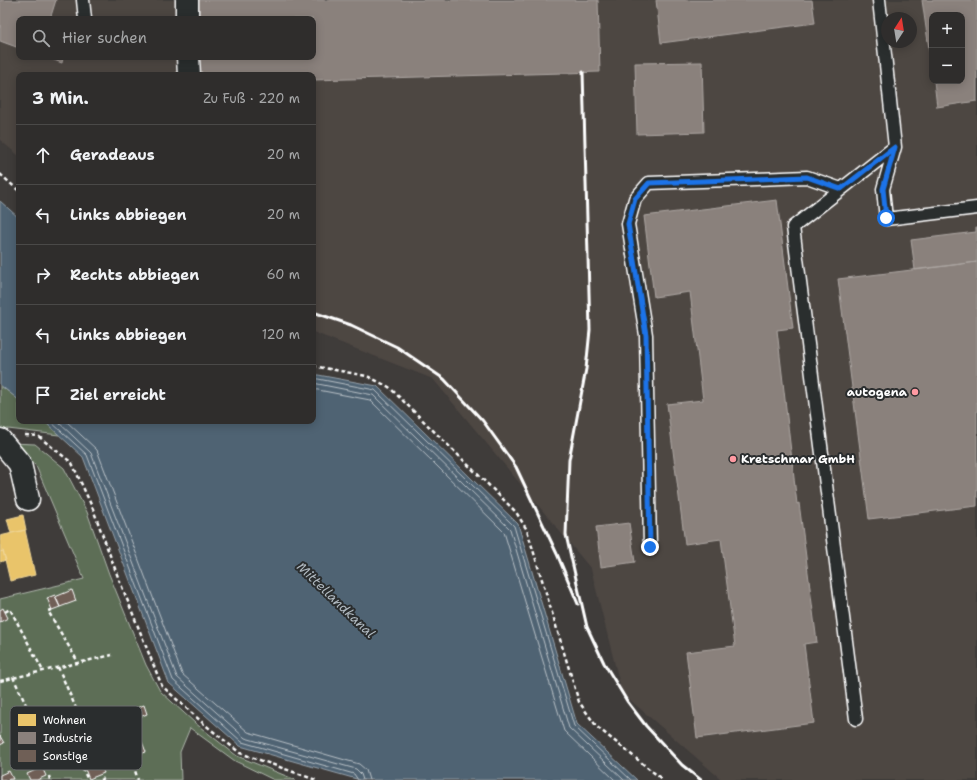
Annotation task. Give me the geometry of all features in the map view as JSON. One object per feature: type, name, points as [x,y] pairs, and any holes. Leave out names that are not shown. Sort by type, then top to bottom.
[{"type":"street","points":[[186,0],[187,16]]},
{"type":"street","points":[[188,60],[188,72]]},
{"type":"street","points":[[0,440],[20,464],[28,499]]},
{"type":"lane","points":[[83,0],[85,16]]},
{"type":"lane","points":[[879,0],[895,147],[883,189],[886,218],[977,208]]},
{"type":"lane","points":[[856,719],[793,227],[895,147]]},
{"type":"lane","points":[[650,547],[646,335],[628,224],[635,199],[649,183],[807,177],[841,189]]},
{"type":"path","points":[[0,174],[16,188]]},
{"type":"path","points":[[316,367],[367,376],[389,387],[516,512],[527,530],[579,702],[597,727],[663,780]]},
{"type":"path","points":[[23,435],[38,436],[72,463],[94,509],[118,577],[162,686],[240,754],[316,780]]},
{"type":"path","points":[[5,612],[10,609],[43,671]]},
{"type":"path","points":[[52,610],[48,611],[78,662]]},
{"type":"path","points":[[0,681],[112,654]]},
{"type":"path","points":[[58,667],[75,706]]},
{"type":"path","points":[[14,678],[27,706]]},
{"type":"path","points":[[83,770],[88,780]]},
{"type":"path","points":[[135,770],[138,780]]},
{"type":"path","points":[[49,776],[50,780]]},
{"type":"path","points":[[100,780],[105,778]]},
{"type":"shaded area","points":[[0,0],[977,0],[977,780],[722,780],[622,693],[591,569],[433,379],[316,333],[316,72],[16,72],[16,153],[0,140]]},
{"type":"green space","points":[[0,385],[16,398],[16,424],[47,424],[59,435],[8,429],[0,431]]},
{"type":"green space","points":[[11,443],[35,444],[64,468],[87,512],[109,574],[146,665],[160,691],[195,723],[237,756],[296,780],[274,780],[235,761],[190,728],[180,752],[181,780],[0,780],[0,599],[84,579],[36,466]]},
{"type":"water","points":[[0,201],[16,215],[16,398],[0,385]]},
{"type":"water","name":"Mittellandkanal","points":[[316,375],[377,386],[518,524],[577,724],[637,780],[360,780],[240,746],[169,683],[83,457],[47,424],[316,424]]},
{"type":"building: Wohnen","points":[[23,515],[26,530],[11,533],[7,519]]},
{"type":"building: Wohnen","points":[[25,530],[35,575],[10,581],[3,551],[0,552],[0,536]]},
{"type":"building: Wohnen","points":[[3,551],[6,560],[0,562],[0,552]]},
{"type":"building: Industrie","points":[[0,0],[56,0],[51,16],[16,16],[16,47],[0,41]]},
{"type":"building: Industrie","points":[[198,0],[598,0],[600,72],[316,80],[316,72],[200,72],[199,60],[316,60],[316,16],[198,16]]},
{"type":"building: Industrie","points":[[656,0],[812,0],[815,23],[661,43]]},
{"type":"building: Industrie","points":[[922,0],[977,0],[977,101],[937,107],[934,84],[965,84],[965,12],[929,12],[929,49]]},
{"type":"building: Industrie","points":[[54,60],[62,60],[62,63]]},
{"type":"building: Industrie","points":[[702,62],[704,132],[637,134],[635,63]]},
{"type":"building: Industrie","name":"Kretschmar GmbH","points":[[777,200],[793,328],[777,330],[797,504],[799,503],[817,642],[804,644],[814,723],[697,738],[686,652],[735,646],[721,539],[685,544],[667,404],[703,400],[690,292],[654,297],[644,216]]},
{"type":"building: Industrie","points":[[976,228],[977,262],[915,270],[911,240],[976,232]]},
{"type":"building: Industrie","name":"autogena","points":[[977,262],[977,506],[869,519],[838,279]]},
{"type":"building: Industrie","points":[[629,523],[635,562],[601,567],[596,527]]},
{"type":"building: Sonstige","points":[[72,590],[76,601],[60,607],[55,597]]},
{"type":"building: Sonstige","points":[[55,595],[60,607],[52,610],[47,598]]},
{"type":"building: Sonstige","points":[[3,608],[8,618],[0,622],[0,610]]},
{"type":"building: Sonstige","points":[[144,705],[147,714],[142,716],[142,706]]},
{"type":"building: Sonstige","points":[[0,736],[4,743],[0,745]]},
{"type":"building: Sonstige","points":[[142,742],[146,752],[142,753]]},
{"type":"building: Sonstige","points":[[36,770],[43,770],[46,776],[37,780],[30,780],[27,774]]},
{"type":"building: Sonstige","points":[[85,770],[103,770],[104,773],[89,779]]},
{"type":"building: Sonstige","points":[[9,771],[13,779],[0,780],[0,775]]},
{"type":"railway","points":[[583,72],[590,330],[586,369],[569,460],[566,535],[587,627],[604,663],[627,701],[646,726],[682,765],[701,780]]},
{"type":"railway","points":[[316,313],[351,325],[397,347],[444,379],[483,421],[516,467],[557,554],[578,604]]},
{"type":"place","name":"autogena","points":[[915,392]]},
{"type":"place","name":"Kretschmar GmbH","points":[[733,459]]},
{"type":"route","points":[[650,547],[646,335],[628,224],[635,199],[649,183],[807,177],[841,189],[895,147],[883,189],[886,218]]}]
